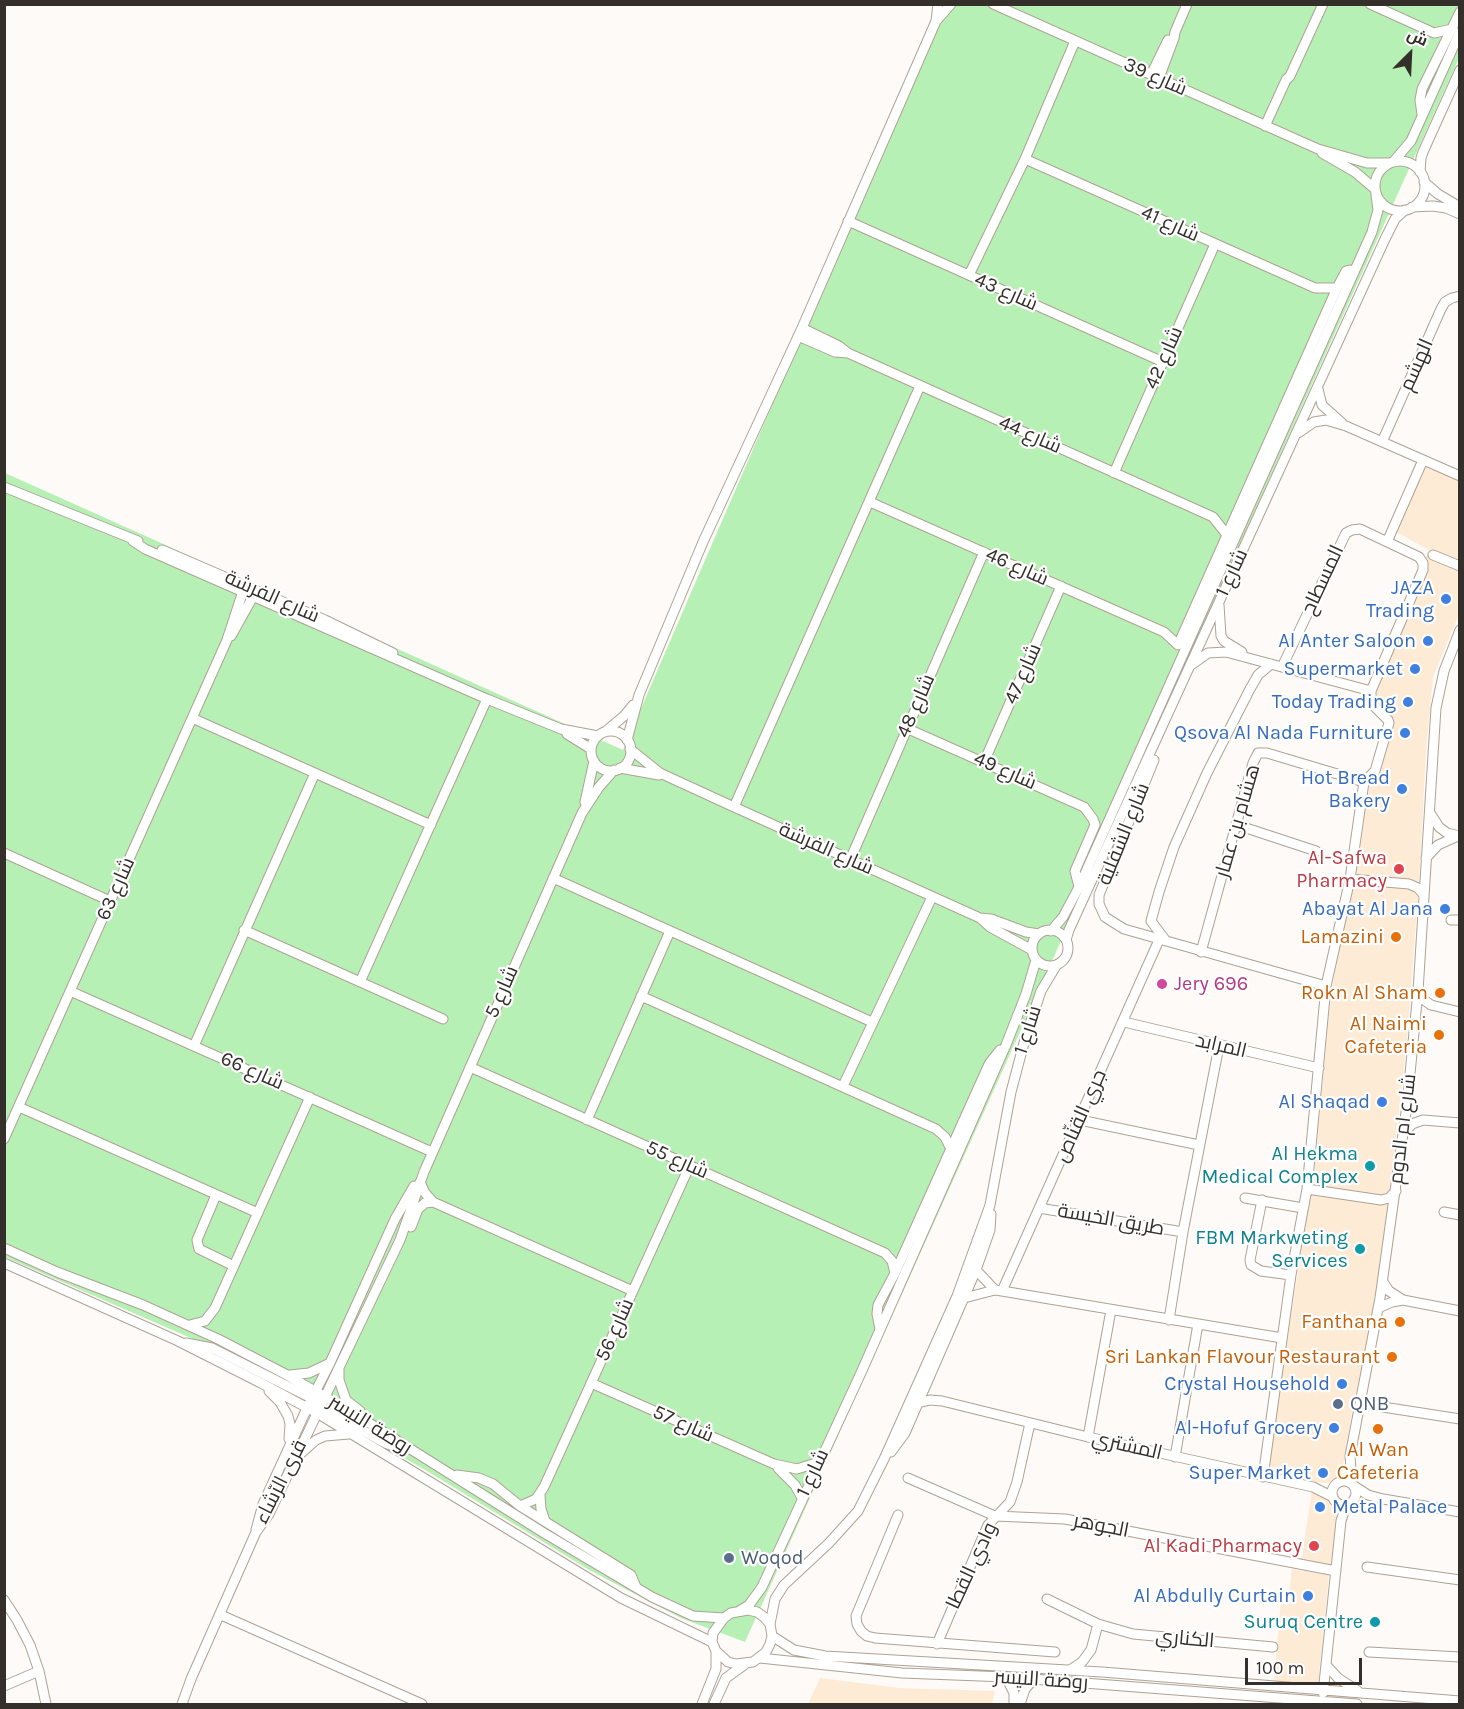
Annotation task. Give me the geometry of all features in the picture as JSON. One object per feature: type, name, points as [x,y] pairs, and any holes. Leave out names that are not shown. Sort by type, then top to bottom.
[{"type":"street","points":[[639,695],[624,716],[602,734],[591,749],[594,761],[603,769],[617,769],[628,760],[639,695],[703,542],[800,332],[936,21],[938,4]]},
{"type":"street","points":[[936,21],[951,4]]},
{"type":"street","name":"شارع 39","points":[[993,4],[1318,149],[1360,162],[1391,162]]},
{"type":"street","points":[[1155,77],[1169,36],[1175,32],[1187,4]]},
{"type":"street","points":[[1268,127],[1286,80],[1290,76],[1323,4]]},
{"type":"street","points":[[1370,4],[1434,33],[1456,31]]},
{"type":"street","points":[[1460,12],[1456,31],[1423,117],[1411,141],[1380,170],[1376,179],[1376,192],[1388,208],[1396,210],[1439,207],[1460,214]]},
{"type":"street","points":[[1423,117],[1420,100],[1422,89],[1441,50],[1456,31]]},
{"type":"street","points":[[1434,33],[1441,50]]},
{"type":"street","points":[[969,275],[1025,159],[1075,41]]},
{"type":"street","points":[[1420,172],[1423,152],[1460,69]]},
{"type":"street","name":"شارع 39","points":[[1318,149],[1355,172],[1376,192]]},
{"type":"street","name":"شارع 41","points":[[1025,159],[1315,288],[1338,288]]},
{"type":"street","points":[[1391,162],[1404,161],[1413,165],[1420,172],[1424,182],[1424,192],[1419,201],[1408,209]]},
{"type":"street","points":[[1424,182],[1438,194],[1460,207]]},
{"type":"street","name":"شارع 1","points":[[1051,931],[1063,917],[1079,887],[1377,220],[1376,192]]},
{"type":"street","name":"شارع 1","points":[[1066,940],[1390,227],[1395,219],[1408,209]]},
{"type":"street","name":"شارع 43","points":[[848,221],[1163,362]]},
{"type":"street","name":"شارع 42","points":[[1114,472],[1215,244]]},
{"type":"street","name":"شارع 1","points":[[1178,645],[1346,271],[1354,272]]},
{"type":"street","name":"شارع 41","points":[[1315,288],[1330,305]]},
{"type":"street","name":"الهشم","points":[[1382,442],[1441,309],[1445,302],[1460,296]]},
{"type":"street","name":"شارع 44","points":[[800,332],[839,346],[848,353],[920,386],[1213,517],[1235,516]]},
{"type":"street","points":[[734,807],[920,386]]},
{"type":"street","points":[[1318,387],[1322,405],[1346,426]]},
{"type":"street","points":[[1295,436],[1308,424],[1321,420],[1346,426],[1460,476]]},
{"type":"street","points":[[1387,542],[1422,460]]},
{"type":"street","name":"شارع الفرشة","points":[[4,487],[133,541],[148,544],[255,594],[336,625],[400,656],[408,663],[549,725],[573,733],[602,734]]},
{"type":"street","name":"شارع 46","points":[[870,502],[1164,632],[1178,645]]},
{"type":"street","name":"شارع 44","points":[[1213,517],[1227,535]]},
{"type":"street","name":"المسطاح","points":[[1282,667],[1346,533],[1360,530],[1419,557],[1423,570],[1371,691]]},
{"type":"street","name":"شارع 48","points":[[850,860],[984,552]]},
{"type":"street","points":[[1433,555],[1460,566]]},
{"type":"street","name":"شارع 47","points":[[984,762],[1061,586]]},
{"type":"street","name":"شارع 63","points":[[4,1139],[227,640],[244,589]]},
{"type":"street","name":"شارع 63","points":[[227,640],[234,632],[255,594]]},
{"type":"street","points":[[1219,602],[1220,632],[1224,640],[1252,658]]},
{"type":"street","name":"شارع ام الدوم","points":[[1353,1485],[1350,1456],[1383,1282],[1404,1133],[1416,1017],[1438,696],[1448,658],[1460,630]]},
{"type":"street","name":"شارع 46","points":[[1164,632],[1183,631]]},
{"type":"street","points":[[1190,665],[1208,653],[1226,652],[1371,691],[1371,703],[1389,723],[1375,771],[1364,782],[1350,879],[1326,986],[1307,1189],[1291,1275],[1263,1477]]},
{"type":"street","points":[[1162,940],[1151,921],[1158,892],[1174,847],[1207,772],[1250,689],[1258,675],[1271,664]]},
{"type":"street","points":[[360,982],[487,699]]},
{"type":"street","name":"شارع الشفلية","points":[[1174,702],[1172,718],[1099,895],[1102,912],[1109,921],[1124,929],[1326,986]]},
{"type":"street","points":[[192,718],[431,825]]},
{"type":"street","name":"شارع الفرشة","points":[[549,725],[591,749]]},
{"type":"street","name":"شارع 49","points":[[906,728],[1079,804],[1088,811],[1095,825]]},
{"type":"street","points":[[602,734],[617,732],[629,744]]},
{"type":"street","name":"شارع الفرشة","points":[[629,744],[650,766],[671,779],[980,918],[990,927],[1032,950]]},
{"type":"street","name":"هشام بن عمار","points":[[1201,952],[1253,763],[1258,753],[1267,753],[1364,782]]},
{"type":"street","name":"شارع 5","points":[[582,813],[594,761]]},
{"type":"street","name":"شارع الفرشة","points":[[617,769],[671,779]]},
{"type":"street","name":"شارع 5","points":[[424,1172],[582,813],[599,787],[617,769]]},
{"type":"street","points":[[194,1046],[315,773]]},
{"type":"street","points":[[1429,811],[1439,827],[1447,833],[1459,836]]},
{"type":"street","name":"شارع 1","points":[[1079,887],[1075,871],[1095,825]]},
{"type":"street","points":[[1237,825],[1316,851]]},
{"type":"street","points":[[1426,859],[1438,845],[1459,836]]},
{"type":"street","points":[[4,853],[110,901]]},
{"type":"street","points":[[553,879],[872,1022]]},
{"type":"street","points":[[1350,879],[1409,884],[1418,888],[1424,895]]},
{"type":"street","points":[[843,1086],[932,897]]},
{"type":"street","name":"شارع الفرشة","points":[[980,918],[991,919],[1026,932],[1039,934]]},
{"type":"street","points":[[244,930],[443,1019]]},
{"type":"street","points":[[586,1120],[670,931]]},
{"type":"street","points":[[1057,932],[1066,940],[1067,955],[1056,966],[1045,966],[1036,960],[1032,950],[1039,934],[1057,932]]},
{"type":"street","name":"جري القنّاص","points":[[998,1291],[1039,1208],[1162,940]]},
{"type":"street","name":"شارع 1","points":[[739,1611],[749,1605],[762,1587],[880,1329],[1006,1045],[1026,994],[1036,960]]},
{"type":"street","name":"شارع 1","points":[[770,1624],[772,1608],[789,1579],[829,1543],[858,1511],[885,1457],[957,1296],[990,1205],[1017,1066],[1038,999],[1056,966]]},
{"type":"street","name":"شارع 66","points":[[70,991],[432,1152]]},
{"type":"street","points":[[1418,991],[1424,1000],[1435,1007],[1460,1012]]},
{"type":"street","points":[[642,996],[936,1129],[945,1137],[951,1149]]},
{"type":"street","points":[[1416,1017],[1424,1010],[1435,1007]]},
{"type":"street","name":"المرابد","points":[[1124,1022],[1318,1068]]},
{"type":"street","name":"شارع 1","points":[[880,1329],[878,1305],[895,1273],[989,1064],[1006,1045]]},
{"type":"street","points":[[1169,1320],[1183,1232],[1219,1046]]},
{"type":"street","name":"شارع 55","points":[[470,1067],[885,1253]]},
{"type":"street","points":[[190,1325],[205,1321],[215,1308],[310,1097]]},
{"type":"street","points":[[1407,1105],[1413,1114],[1423,1120]]},
{"type":"street","points":[[19,1107],[258,1213]]},
{"type":"street","points":[[1080,1120],[1199,1145]]},
{"type":"street","points":[[1404,1133],[1412,1124],[1423,1120],[1460,1123]]},
{"type":"street","points":[[936,1129],[960,1128]]},
{"type":"street","name":"شارع 56","points":[[540,1495],[690,1165]]},
{"type":"street","points":[[400,1240],[424,1172]]},
{"type":"street","name":"قرى الرّشاء","points":[[183,1704],[256,1532],[265,1520],[311,1399],[330,1363],[396,1219],[424,1172]]},
{"type":"street","points":[[420,1182],[425,1193],[433,1202],[633,1291]]},
{"type":"street","points":[[1307,1189],[1381,1200],[1389,1198],[1396,1190]]},
{"type":"street","points":[[216,1195],[197,1240],[199,1249],[234,1266]]},
{"type":"street","points":[[1245,1198],[1303,1208]]},
{"type":"street","points":[[1262,1200],[1250,1260],[1251,1265],[1261,1271],[1291,1275]]},
{"type":"street","points":[[400,1240],[408,1233],[418,1209],[425,1203],[433,1202]]},
{"type":"street","name":"شارع 1","points":[[885,1457],[899,1443],[976,1270],[990,1230],[992,1216],[990,1205]]},
{"type":"street","name":"طريق الخيسة","points":[[1039,1208],[1183,1232]]},
{"type":"street","points":[[1444,1212],[1460,1215]]},
{"type":"street","name":"قرى الرّشاء","points":[[288,1460],[319,1410],[400,1240]]},
{"type":"street","name":"روضة النيسر","points":[[4,1248],[57,1272],[135,1301],[190,1325],[287,1375],[319,1410],[350,1434],[621,1598],[714,1647]]},
{"type":"street","points":[[885,1253],[896,1253],[906,1248]]},
{"type":"street","points":[[885,1253],[892,1261],[895,1273]]},
{"type":"street","name":"روضة النيسر","points":[[4,1263],[178,1341],[261,1383],[311,1399],[325,1397],[544,1533],[636,1587],[693,1616],[724,1618]]},
{"type":"street","points":[[976,1270],[998,1291]]},
{"type":"street","points":[[1383,1282],[1389,1291],[1403,1300]]},
{"type":"street","points":[[964,1298],[998,1291],[1282,1338]]},
{"type":"street","points":[[1378,1308],[1403,1300],[1459,1310]]},
{"type":"street","points":[[215,1308],[212,1324],[218,1339]]},
{"type":"street","points":[[1088,1437],[1112,1310]]},
{"type":"street","points":[[1175,1457],[1197,1324]]},
{"type":"street","points":[[178,1341],[212,1348],[311,1399]]},
{"type":"street","points":[[287,1375],[309,1373],[330,1363]]},
{"type":"street","points":[[339,1369],[339,1380],[345,1400],[402,1437],[414,1452]]},
{"type":"street","points":[[928,1381],[933,1393],[942,1401]]},
{"type":"street","points":[[261,1383],[280,1402],[288,1416],[290,1433],[288,1460]]},
{"type":"street","name":"شارع 57","points":[[591,1383],[785,1468],[797,1469],[819,1462]]},
{"type":"street","name":"المشتري","points":[[918,1403],[930,1400],[942,1401],[1088,1437],[1313,1487],[1333,1497]]},
{"type":"street","points":[[1383,1407],[1460,1419]]},
{"type":"street","points":[[319,1410],[398,1449],[414,1452]]},
{"type":"street","name":"وادي القطا","points":[[937,1644],[988,1525],[1010,1502],[1017,1482],[1030,1423]]},
{"type":"street","points":[[288,1460],[316,1440],[334,1434],[350,1434]]},
{"type":"street","name":"شارع 57","points":[[774,1464],[790,1480],[802,1498]]},
{"type":"street","points":[[453,1475],[486,1480],[520,1506],[631,1575],[636,1587]]},
{"type":"street","name":"الجوهر","points":[[908,1478],[995,1516],[1065,1519],[1335,1571]]},
{"type":"street","points":[[1383,1499],[1367,1499],[1349,1504],[1336,1503],[1332,1490],[1342,1481],[1368,1495],[1383,1499],[1460,1512]]},
{"type":"street","name":"المشتري","points":[[1313,1487],[1336,1484]]},
{"type":"street","points":[[1319,1703],[1326,1665],[1341,1521],[1356,1493],[1353,1485]]},
{"type":"street","points":[[520,1506],[540,1495]]},
{"type":"street","points":[[540,1495],[541,1509],[546,1522]]},
{"type":"street","points":[[898,1515],[856,1616],[861,1631],[867,1636],[937,1644],[1055,1652]]},
{"type":"street","points":[[1367,1567],[1460,1580]]},
{"type":"street","name":"الكناري","points":[[1047,1599],[1098,1624],[1151,1637],[1273,1647]]},
{"type":"street","points":[[4,1600],[24,1632],[39,1671],[46,1704]]},
{"type":"street","points":[[702,1704],[716,1669],[713,1633],[724,1618],[739,1611],[757,1612],[770,1624],[772,1636],[766,1652],[726,1678],[714,1704]]},
{"type":"street","points":[[221,1615],[407,1701],[422,1704]]},
{"type":"street","points":[[1070,1670],[1082,1662],[1091,1650],[1098,1624]]},
{"type":"street","name":"روضة النيسر","points":[[772,1636],[786,1646],[812,1654],[1102,1672],[1460,1701]]},
{"type":"street","points":[[714,1647],[728,1662],[745,1664]]},
{"type":"street","points":[[1091,1650],[1094,1662],[1102,1672]]},
{"type":"street","points":[[1369,1652],[1460,1657]]},
{"type":"street","name":"روضة النيسر","points":[[760,1658],[902,1673],[1006,1677],[1287,1698],[1319,1703],[1357,1704]]},
{"type":"street","points":[[1326,1665],[1345,1684],[1363,1693]]},
{"type":"street","points":[[4,1686],[39,1671]]},
{"type":"street","points":[[1006,1677],[1014,1694],[1014,1704]]},
{"type":"street","points":[[1020,1704],[1025,1689],[1034,1679]]},
{"type":"street","points":[[1287,1698],[1296,1704]]},
{"type":"shaded area","points":[[1426,460],[1459,476],[1460,612],[1433,677],[1426,751],[1419,882],[1356,875],[1369,780],[1380,772],[1390,717],[1374,697],[1374,685],[1429,550],[1396,532]]},
{"type":"shaded area","points":[[1354,882],[1411,889],[1418,895],[1407,1040],[1390,1190],[1382,1195],[1313,1185],[1330,1003],[1340,938]]},
{"type":"shaded area","points":[[1310,1193],[1388,1203],[1377,1292],[1341,1478],[1327,1483],[1298,1481],[1267,1473]]},
{"type":"shaded area","points":[[1312,1491],[1330,1498],[1339,1506],[1332,1567],[1301,1562]]},
{"type":"shaded area","points":[[1292,1569],[1329,1575],[1318,1685],[1274,1682],[1281,1600],[1288,1599]]},
{"type":"shaded area","points":[[820,1678],[899,1688],[995,1691],[992,1704],[808,1704]]},
{"type":"green space","points":[[945,5],[1459,5],[1459,58],[745,1642],[681,1618],[591,1571],[427,1471],[209,1346],[5,1257],[5,473],[623,750]]},
{"type":"place","name":"JAZA Trading","points":[[1446,599]]},
{"type":"place","name":"Al Anter Saloon","points":[[1428,641]]},
{"type":"place","name":"Supermarket","points":[[1415,669]]},
{"type":"place","name":"Today Trading","points":[[1408,702]]},
{"type":"place","name":"Qsova Al Nada Furniture","points":[[1405,733]]},
{"type":"place","name":"Hot Bread Bakery","points":[[1402,789]]},
{"type":"place","name":"Al-Safwa Pharmacy","points":[[1399,869]]},
{"type":"place","name":"Abayat Al Jana","points":[[1445,909]]},
{"type":"place","name":"Lamazini","points":[[1396,937]]},
{"type":"place","name":"Jery 696","points":[[1162,984]]},
{"type":"place","name":"Rokn Al Sham","points":[[1440,993]]},
{"type":"place","name":"Al Naimi Cafeteria","points":[[1439,1035]]},
{"type":"place","name":"Al Shaqad","points":[[1382,1102]]},
{"type":"place","name":"Al Hekma Medical Complex","points":[[1370,1166]]},
{"type":"place","name":"FBM Markweting Services","points":[[1360,1249]]},
{"type":"place","name":"Fanthana","points":[[1400,1322]]},
{"type":"place","name":"Sri Lankan Flavour Restaurant","points":[[1392,1357]]},
{"type":"place","name":"Crystal Household","points":[[1342,1384]]},
{"type":"place","name":"QNB","points":[[1338,1404]]},
{"type":"place","name":"Al-Hofuf Grocery","points":[[1334,1428]]},
{"type":"place","name":"Al Wan Cafeteria","points":[[1378,1429]]},
{"type":"place","name":"Super Market","points":[[1323,1473]]},
{"type":"place","name":"Metal Palace","points":[[1320,1507]]},
{"type":"place","name":"Al Kadi Pharmacy","points":[[1314,1546]]},
{"type":"place","name":"Woqod","points":[[729,1558]]},
{"type":"place","name":"Al Abdully Curtain","points":[[1308,1596]]},
{"type":"place","name":"Suruq Centre","points":[[1375,1622]]}]
